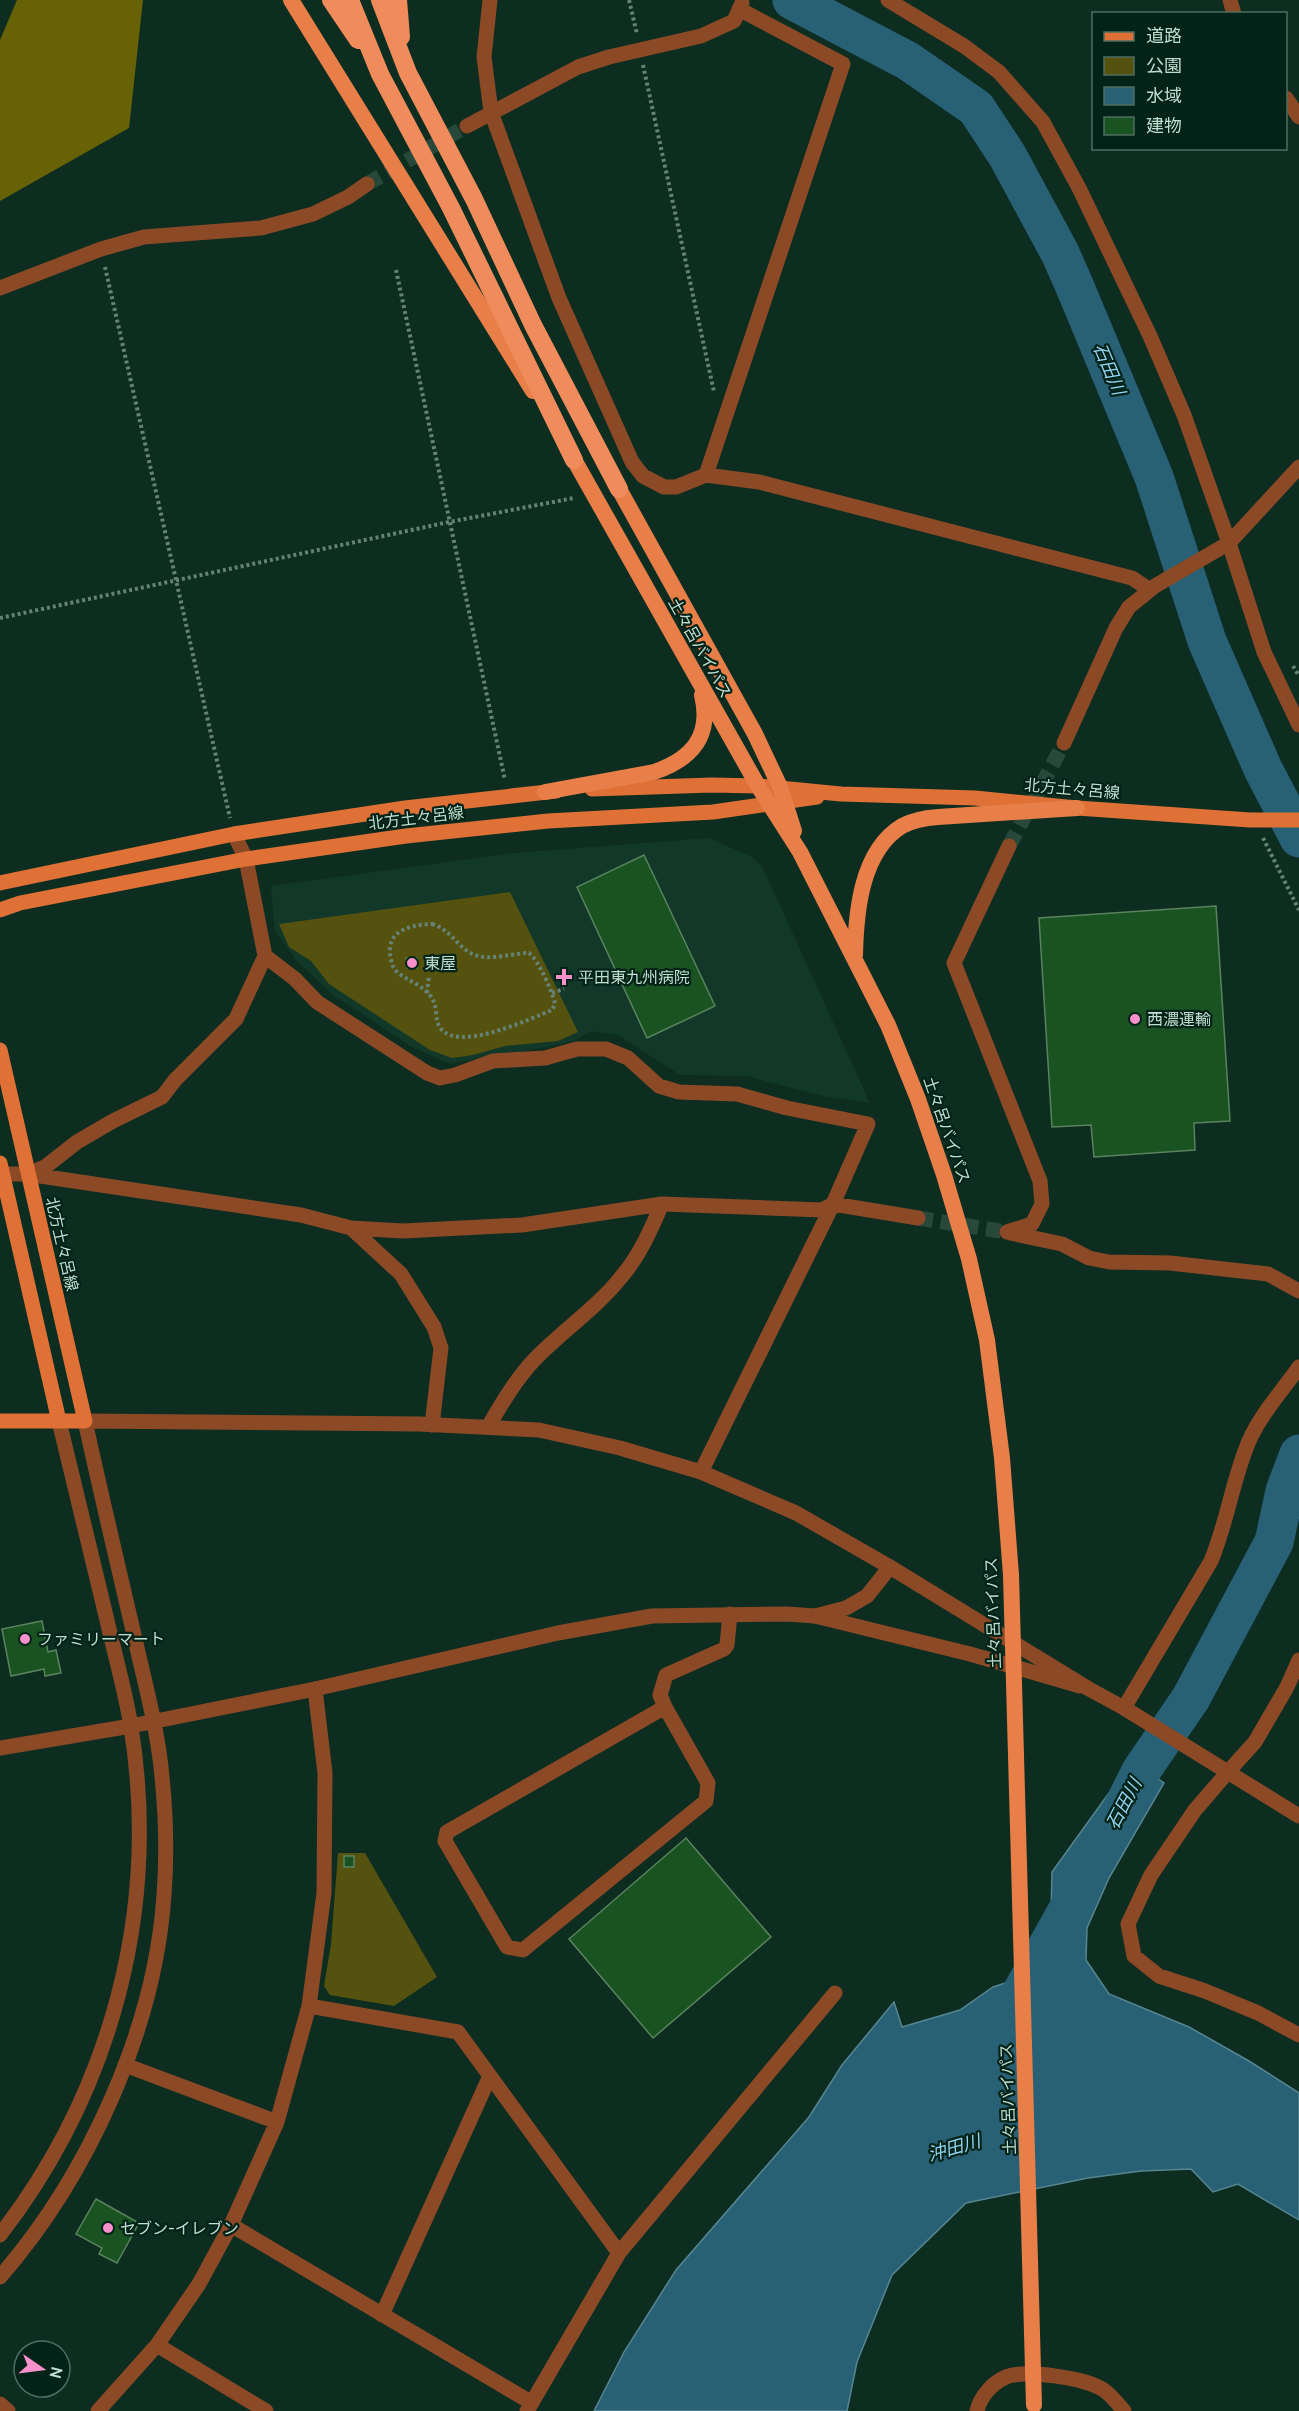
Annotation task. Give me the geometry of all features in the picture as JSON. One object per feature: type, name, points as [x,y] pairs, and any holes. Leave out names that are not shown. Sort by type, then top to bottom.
[{"type":"highway","name":"土々呂バイパス","points":[[291,0],[574,460],[758,786],[778,798]]},
{"type":"highway","points":[[331,0],[380,74],[442,189],[574,460]]},
{"type":"highway","points":[[350,0],[380,74]]},
{"type":"highway","points":[[380,0],[408,73],[474,199],[538,335],[619,489]]},
{"type":"highway","points":[[398,0],[402,45],[408,73]]},
{"type":"highway","name":"土々呂バイパス","points":[[619,489],[755,734],[800,852],[888,1025],[918,1099],[969,1259],[988,1352],[1002,1458],[1011,1575],[1034,2408]]},
{"type":"highway","points":[[545,792],[654,772],[684,759],[694,749],[705,720],[704,704],[698,682]]},
{"type":"highway","points":[[855,958],[858,914],[868,870],[878,849],[888,836],[903,825],[919,819],[938,817],[1077,808]]},
{"type":"main road","name":"北方土々呂線","points":[[0,882],[234,834],[405,808],[545,792],[712,785],[758,786]]},
{"type":"main road","name":"北方土々呂線","points":[[0,910],[20,903],[246,859],[406,836],[548,821],[713,812],[778,798],[841,794],[975,798],[1077,808],[1250,820],[1299,820]]},
{"type":"main road","name":"北方土々呂線","points":[[0,1050],[85,1422]]},
{"type":"main road","points":[[1,1170],[59,1421]]},
{"type":"main road","points":[[0,1421],[85,1422]]},
{"type":"street","points":[[490,0],[484,57],[491,112],[559,298],[632,462],[643,476],[664,488],[676,487],[706,475],[759,482],[1132,578],[1152,588]]},
{"type":"street","points":[[888,0],[964,46],[999,72],[1043,122],[1079,188],[1150,336],[1184,415],[1223,547],[1264,652],[1299,725]]},
{"type":"street","points":[[467,126],[578,67],[609,57],[700,36],[734,21],[742,4],[843,64],[706,475]]},
{"type":"street","points":[[1287,99],[1299,117]]},
{"type":"street","points":[[0,288],[101,249],[144,237],[261,228],[313,214],[348,197],[367,184]]},
{"type":"street","points":[[1064,743],[1116,628],[1129,607],[1152,588],[1223,547],[1299,466]]},
{"type":"street","points":[[27,1174],[45,1167],[77,1142],[113,1121],[162,1097],[175,1080],[236,1019],[265,956],[246,859],[234,834]]},
{"type":"street","points":[[1009,846],[954,963],[1041,1181],[1042,1204],[1032,1224],[1007,1232],[1062,1244],[1089,1258],[1109,1262],[1170,1263],[1235,1268],[1268,1274],[1299,1291]]},
{"type":"street","points":[[265,956],[295,979],[317,1002],[427,1073],[440,1078],[493,1061],[545,1058],[578,1049],[606,1049],[628,1058],[659,1086],[679,1092],[737,1094],[787,1108],[868,1124],[833,1204],[701,1472]]},
{"type":"street","points":[[1,1170],[301,1215],[351,1228],[403,1231],[522,1225],[662,1204],[822,1210],[833,1204],[918,1218]]},
{"type":"street","points":[[488,1427],[512,1386],[535,1359],[599,1302],[623,1275],[646,1240],[662,1204]]},
{"type":"street","points":[[351,1228],[401,1274],[434,1327],[441,1348],[432,1425]]},
{"type":"street","points":[[1124,1708],[1211,1561],[1253,1433],[1299,1367]]},
{"type":"street","points":[[0,2235],[52,2161],[79,2108],[117,2002],[129,1952],[137,1894],[140,1836],[131,1726],[59,1421]]},
{"type":"street","points":[[0,2277],[40,2227],[76,2172],[104,2118],[141,2016],[156,1956],[164,1896],[166,1836],[162,1775],[154,1721],[85,1422],[432,1425],[539,1430],[620,1448],[701,1472],[796,1513],[890,1567],[1299,1816]]},
{"type":"street","points":[[814,1616],[846,1608],[867,1596],[890,1567]]},
{"type":"street","points":[[0,1748],[131,1726],[315,1689],[558,1633],[640,1618],[730,1614],[814,1616],[970,1654],[1089,1689]]},
{"type":"street","points":[[665,1707],[447,1832],[445,1841],[507,1947],[523,1950],[706,1801],[708,1783],[660,1695],[666,1675],[724,1650],[727,1645],[730,1614]]},
{"type":"street","points":[[1299,1660],[1287,1687],[1255,1742],[1195,1810],[1150,1875],[1128,1924],[1134,1956],[1159,1976],[1205,1991],[1258,2013],[1299,2035]]},
{"type":"street","points":[[98,2411],[157,2346],[198,2284],[231,2226],[277,2122],[309,2006],[324,1893],[325,1773],[315,1689]]},
{"type":"street","points":[[231,2226],[382,2315],[530,2407],[619,2253],[835,1993]]},
{"type":"street","points":[[309,2006],[458,2032],[489,2078],[619,2253]]},
{"type":"street","points":[[125,2065],[277,2122]]},
{"type":"street","points":[[382,2315],[489,2078]]},
{"type":"street","points":[[157,2346],[266,2411]]},
{"type":"street","points":[[976,2411],[979,2402],[995,2383],[1008,2376],[1055,2376],[1083,2380],[1104,2390],[1124,2411]]},
{"type":"street","points":[[0,2404],[8,2411]]},
{"type":"path","points":[[629,0],[722,427]]},
{"type":"path","points":[[101,249],[234,834]]},
{"type":"path","points":[[396,270],[509,795]]},
{"type":"path","points":[[0,618],[449,522],[593,494]]},
{"type":"path","points":[[1250,820],[1266,842],[1299,910]]},
{"type":"path","points":[[421,924],[442,927],[465,949],[476,956],[529,953],[535,957],[552,993],[555,1004],[552,1010],[512,1025],[467,1037],[448,1034],[440,1028],[435,1017],[432,999],[428,993],[394,970],[391,960],[392,940],[400,931],[421,924]]},
{"type":"path","points":[[428,993],[429,976]]},
{"type":"path","points":[[552,993],[564,989]]},
{"type":"shaded area","points":[[17,0],[143,0],[129,128],[0,201],[0,40]]},
{"type":"shaded area","name":"平田東九州病院","points":[[709,838],[752,857],[762,866],[870,1103],[827,1097],[746,1076],[680,1075],[618,1035],[591,1031],[573,1041],[449,1064],[410,1046],[333,995],[296,960],[275,931],[271,886],[514,853]]},
{"type":"green space","name":"平田東九州病院","points":[[510,892],[578,1032],[558,1041],[505,1046],[452,1058],[430,1050],[329,984],[311,961],[289,947],[279,924]]},
{"type":"green space","points":[[338,1853],[365,1853],[437,1977],[394,2006],[330,1995],[324,1986],[331,1944]]},
{"type":"water","name":"沖田川","points":[[1132,1761],[1164,1783],[1109,1878],[1087,1928],[1086,1960],[1109,1994],[1189,2027],[1299,2093],[1299,2220],[1238,2184],[1213,2192],[1191,2169],[1141,2171],[1088,2178],[966,2203],[892,2275],[857,2362],[847,2411],[594,2411],[624,2352],[676,2270],[809,2117],[842,2065],[894,2002],[902,2027],[960,2010],[993,1987],[1055,1967],[1060,1957],[1051,1916],[1052,1872]]},
{"type":"building","name":"平田東九州病院","points":[[644,855],[715,1006],[647,1038],[577,887]]},
{"type":"building","name":"西濃運輸","points":[[1216,906],[1230,1121],[1194,1123],[1195,1150],[1094,1157],[1091,1125],[1052,1127],[1039,918]]},
{"type":"building","name":"東屋","points":[[406,958],[417,958],[417,968],[407,968]]},
{"type":"building","name":"ファミリーマート","points":[[42,1621],[48,1652],[56,1650],[61,1673],[45,1676],[44,1669],[11,1676],[2,1629]]},
{"type":"building","points":[[686,1838],[771,1937],[653,2038],[569,1939]]},
{"type":"building","points":[[344,1856],[354,1856],[354,1867],[344,1867]]},
{"type":"building","name":"セブン-イレブン","points":[[96,2199],[139,2223],[117,2263],[99,2254],[102,2248],[76,2234]]},
{"type":"waterway","name":"石田川","points":[[792,0],[908,61],[976,108],[1007,155],[1060,253],[1075,287],[1154,477],[1207,641],[1263,769],[1299,838]]},
{"type":"waterway","name":"石田川","points":[[1119,1815],[1141,1771],[1191,1698],[1274,1542],[1285,1491],[1299,1454]]},
{"type":"waterway","name":"石田川","points":[[1006,2020],[1080,1888]]},
{"type":"tunnel","points":[[367,184],[467,126]]},
{"type":"tunnel","points":[[1009,846],[1064,743]]},
{"type":"tunnel","points":[[918,1218],[1007,1232]]},
{"type":"place","name":"東屋","points":[[412,963]]},
{"type":"place","name":"平田東九州病院","points":[[564,977]]},
{"type":"place","name":"西濃運輸","points":[[1135,1019]]},
{"type":"place","name":"ファミリーマート","points":[[25,1639]]},
{"type":"place","name":"セブン-イレブン","points":[[108,2228]]}]
